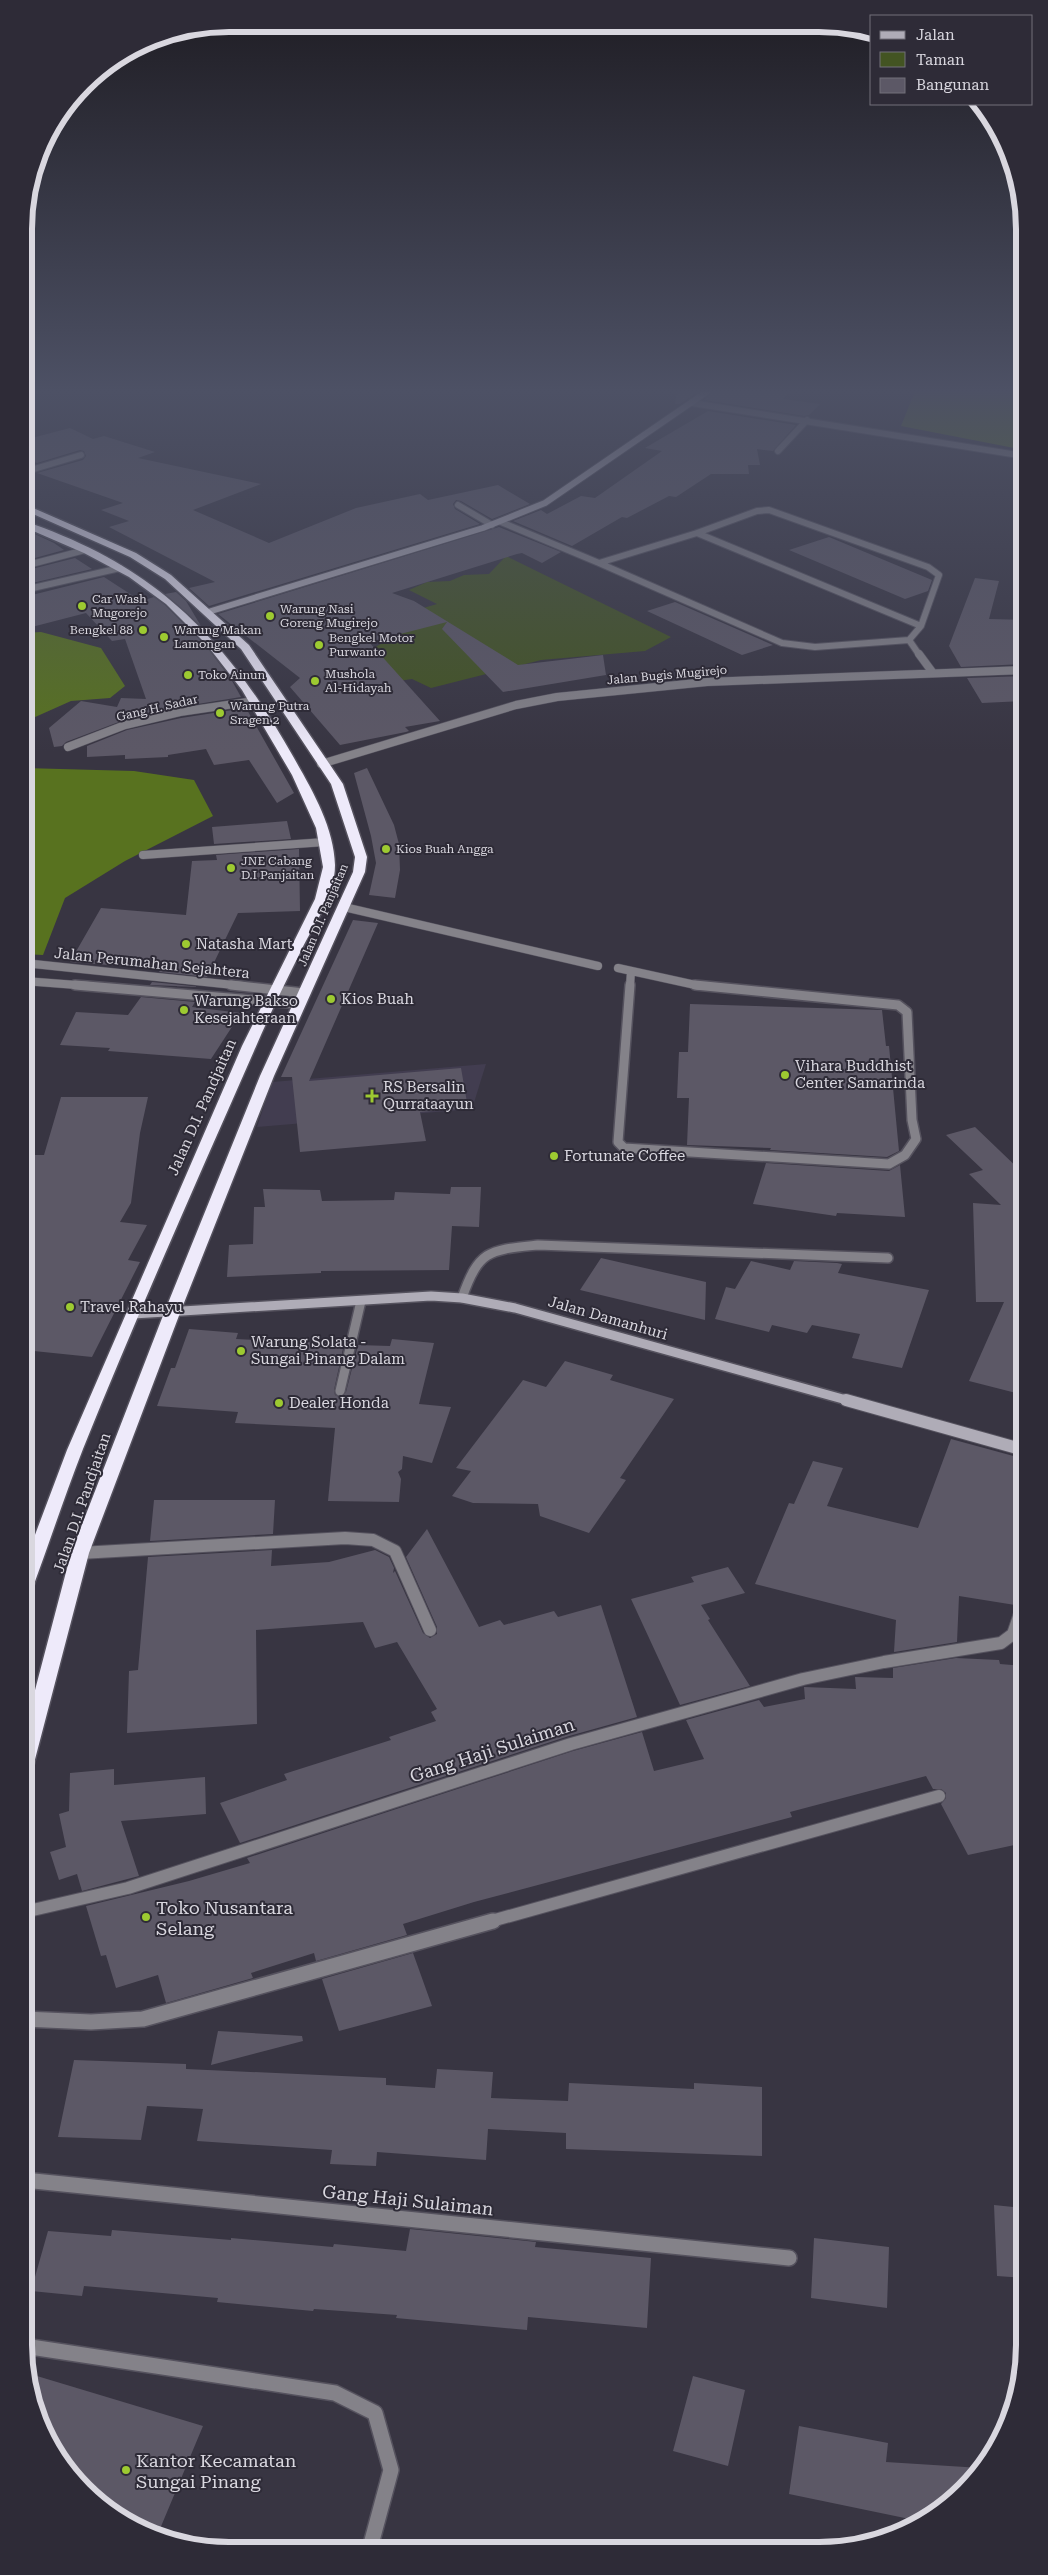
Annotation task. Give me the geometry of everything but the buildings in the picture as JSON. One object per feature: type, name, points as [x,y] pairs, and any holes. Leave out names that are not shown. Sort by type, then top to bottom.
[{"type":"highway","name":"Jalan D.I. Panjaitan","points":[[33,511],[133,555],[168,577],[245,647],[336,784],[361,857],[359,872],[267,1076],[172,1313]]},
{"type":"highway","name":"Jalan D.I. Pandjaitan","points":[[32,527],[85,550],[120,568],[161,595],[188,618],[219,651],[269,722],[304,788],[326,842],[329,867],[320,902],[249,1046],[75,1450],[32,1566]]},
{"type":"highway","points":[[188,618],[208,612]]},
{"type":"highway","name":"Jalan D.I. Pandjaitan","points":[[32,1736],[80,1553],[172,1313]]},
{"type":"street","points":[[468,511],[492,525]]},
{"type":"street","points":[[208,612],[492,525],[525,511]]},
{"type":"street","points":[[599,563],[698,533],[757,511]]},
{"type":"street","points":[[501,522],[782,643],[815,647],[909,640],[921,626],[938,575],[928,567],[777,511]]},
{"type":"street","points":[[698,533],[921,626]]},
{"type":"street","points":[[32,564],[85,550]]},
{"type":"street","points":[[32,588],[120,568]]},
{"type":"street","points":[[909,640],[933,673]]},
{"type":"street","name":"Jalan Bugis Mugirejo","points":[[321,764],[509,707],[557,697],[700,683],[1016,670]]},
{"type":"street","name":"Gang H. Sadar","points":[[68,747],[126,726],[180,712],[254,701]]},
{"type":"street","points":[[143,855],[326,842]]},
{"type":"street","points":[[344,907],[598,966]]},
{"type":"street","name":"Jalan Perumahan Sejahtera","points":[[32,964],[275,996]]},
{"type":"street","points":[[618,968],[715,989],[898,1005],[907,1012],[912,1120],[916,1139],[906,1155],[889,1164],[624,1148],[618,1142],[631,971]]},
{"type":"street","name":"Jalan Perumahan Sejahtera","points":[[32,981],[275,996]]},
{"type":"street","points":[[275,996],[302,999]]},
{"type":"street","points":[[462,1298],[470,1271],[484,1255],[505,1248],[538,1245],[888,1258]]},
{"type":"street","name":"Jalan Damanhuri","points":[[133,1314],[431,1296],[462,1298],[515,1308],[1016,1448]]},
{"type":"street","points":[[340,1390],[361,1301]]},
{"type":"street","points":[[80,1553],[345,1538],[373,1540],[395,1551],[430,1630]]},
{"type":"street","name":"Gang Haji Sulaiman","points":[[32,1910],[128,1888],[571,1744],[803,1679],[884,1662],[1001,1643],[1013,1634],[1016,1625]]},
{"type":"street","points":[[32,2019],[91,2022],[143,2019],[939,1796]]},
{"type":"street","name":"Gang Haji Sulaiman","points":[[32,2181],[789,2258]]},
{"type":"street","points":[[32,2347],[335,2393],[375,2413],[391,2470],[372,2542]]},
{"type":"shaded area","name":"RS Bersalin Qurrataayun","points":[[486,1064],[472,1109],[257,1127],[272,1082]]},
{"type":"green space","points":[[506,556],[671,637],[645,651],[541,660],[431,688],[412,679],[346,689],[370,650],[386,641],[365,625],[437,604],[409,590],[427,582],[450,581],[464,575],[489,574]]},
{"type":"green space","points":[[41,632],[101,648],[125,686],[110,698],[71,701],[32,718],[32,633]]},
{"type":"green space","points":[[32,768],[134,771],[194,780],[213,816],[125,861],[65,898],[43,955],[32,954]]},
{"type":"place","name":"Car Wash Mugorejo","points":[[82,606]]},
{"type":"place","name":"Warung Nasi Goreng Mugirejo","points":[[270,616]]},
{"type":"place","name":"Bengkel 88","points":[[143,630]]},
{"type":"place","name":"Warung Makan Lamongan","points":[[164,637]]},
{"type":"place","name":"Bengkel Motor Purwanto","points":[[319,645]]},
{"type":"place","name":"Toko Ainun","points":[[188,675]]},
{"type":"place","name":"Mushola Al-Hidayah","points":[[315,681]]},
{"type":"place","name":"Warung Putra Sragen 2","points":[[220,713]]},
{"type":"place","name":"Kios Buah Angga","points":[[386,849]]},
{"type":"place","name":"JNE Cabang D.I Panjaitan","points":[[231,868]]},
{"type":"place","name":"Natasha Mart","points":[[186,944]]},
{"type":"place","name":"Kios Buah","points":[[331,999]]},
{"type":"place","name":"Warung Bakso Kesejahteraan","points":[[184,1010]]},
{"type":"place","name":"Vihara Buddhist Center Samarinda","points":[[785,1075]]},
{"type":"place","name":"RS Bersalin Qurrataayun","points":[[372,1096]]},
{"type":"place","name":"Fortunate Coffee","points":[[554,1156]]},
{"type":"place","name":"Travel Rahayu","points":[[70,1307]]},
{"type":"place","name":"Warung Solata - Sungai Pinang Dalam","points":[[241,1351]]},
{"type":"place","name":"Dealer Honda","points":[[279,1403]]},
{"type":"place","name":"Toko Nusantara Selang","points":[[146,1917]]},
{"type":"place","name":"Kantor Kecamatan Sungai Pinang","points":[[126,2470]]}]
